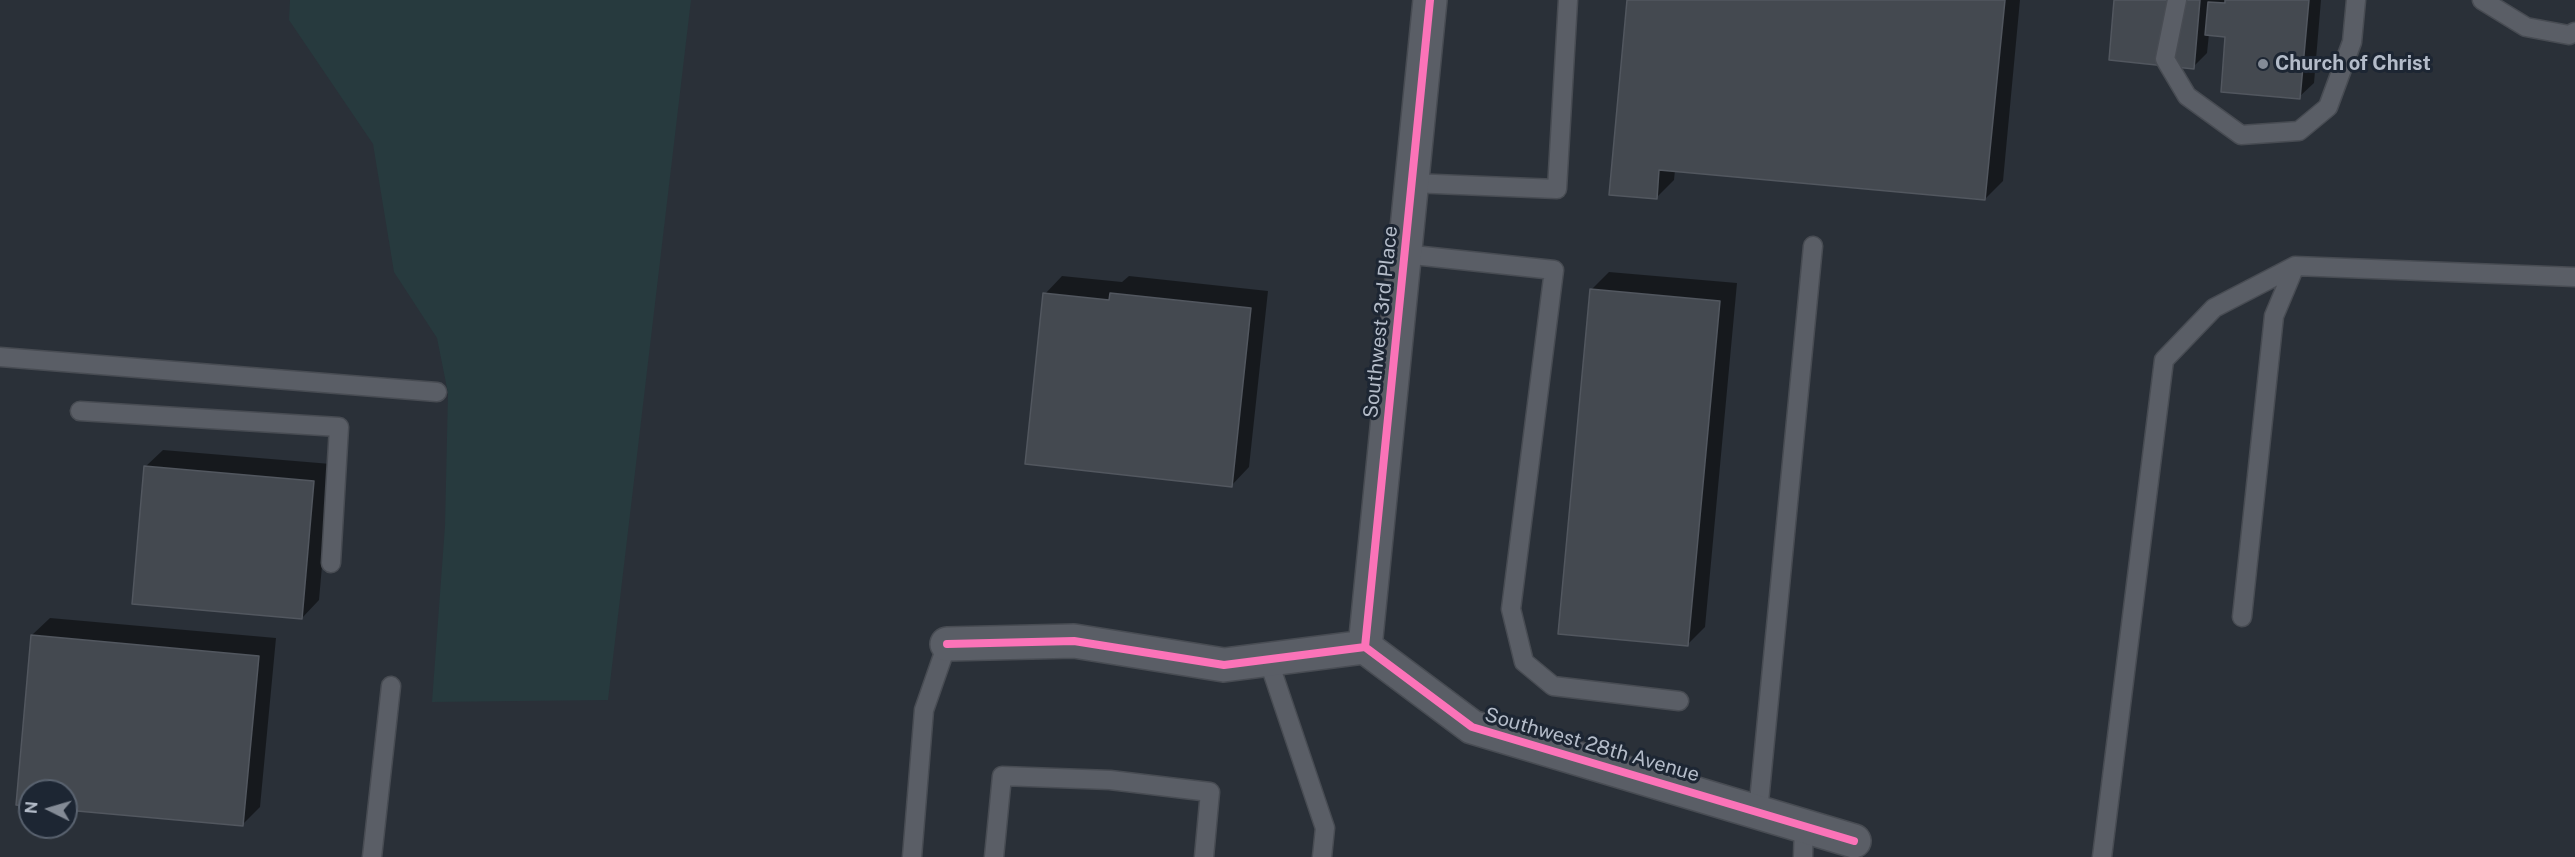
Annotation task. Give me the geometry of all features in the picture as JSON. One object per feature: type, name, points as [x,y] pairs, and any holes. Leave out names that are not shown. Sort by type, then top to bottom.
[{"type":"street","name":"Southwest 3rd Place","points":[[1365,647],[1430,0]]},
{"type":"street","points":[[947,644],[1074,641],[1224,665],[1365,647]]},
{"type":"street","name":"Southwest 28th Avenue","points":[[1365,647],[1472,727],[1758,812],[1803,841],[1854,841]]},
{"type":"lane","points":[[1412,183],[1557,189],[1568,0]]},
{"type":"lane","points":[[2177,0],[2166,59],[2187,96],[2241,135],[2299,130],[2328,106],[2352,42],[2356,0]]},
{"type":"lane","points":[[2482,0],[2526,27],[2569,35],[2575,32]]},
{"type":"lane","points":[[1758,812],[1813,246]]},
{"type":"lane","points":[[1404,254],[1554,270],[1511,609],[1524,662],[1553,686],[1679,701]]},
{"type":"lane","points":[[2242,616],[2274,316],[2295,266]]},
{"type":"lane","points":[[2102,857],[2164,360],[2214,308],[2295,266],[2575,277]]},
{"type":"lane","points":[[0,357],[437,392]]},
{"type":"lane","points":[[80,411],[339,427],[331,563]]},
{"type":"lane","points":[[912,857],[924,710],[947,644]]},
{"type":"lane","points":[[1268,660],[1325,828],[1322,857]]},
{"type":"lane","points":[[372,857],[391,686]]},
{"type":"lane","points":[[994,857],[1002,776],[1110,780],[1210,792],[1204,857]]},
{"type":"green space","points":[[290,0],[691,0],[608,700],[432,702],[445,526],[448,393],[437,338],[394,272],[373,144],[289,20]]},
{"type":"building","points":[[1627,0],[2005,0],[1985,200],[1659,170],[1657,199],[1609,195]]},
{"type":"building","points":[[2114,0],[2200,0],[2194,69],[2109,60]]},
{"type":"building","name":"Church of Christ","points":[[2225,0],[2309,0],[2300,99],[2221,92],[2225,37],[2205,35],[2208,2],[2225,3]]},
{"type":"building","points":[[1590,289],[1720,301],[1688,646],[1558,634]]},
{"type":"building","points":[[1043,293],[1109,300],[1110,293],[1251,308],[1232,487],[1025,464]]},
{"type":"building","points":[[144,466],[314,481],[302,619],[132,604]]},
{"type":"building","points":[[31,635],[259,656],[243,826],[78,811],[78,779],[18,779]]},
{"type":"building","points":[[18,782],[18,805],[16,805]]},
{"type":"cycle path","points":[[1365,647],[1430,0]]},
{"type":"cycle path","points":[[947,644],[1074,641],[1224,665],[1365,647],[1472,727],[1854,841]]},
{"type":"place","name":"Church of Christ","points":[[2263,64]]}]
